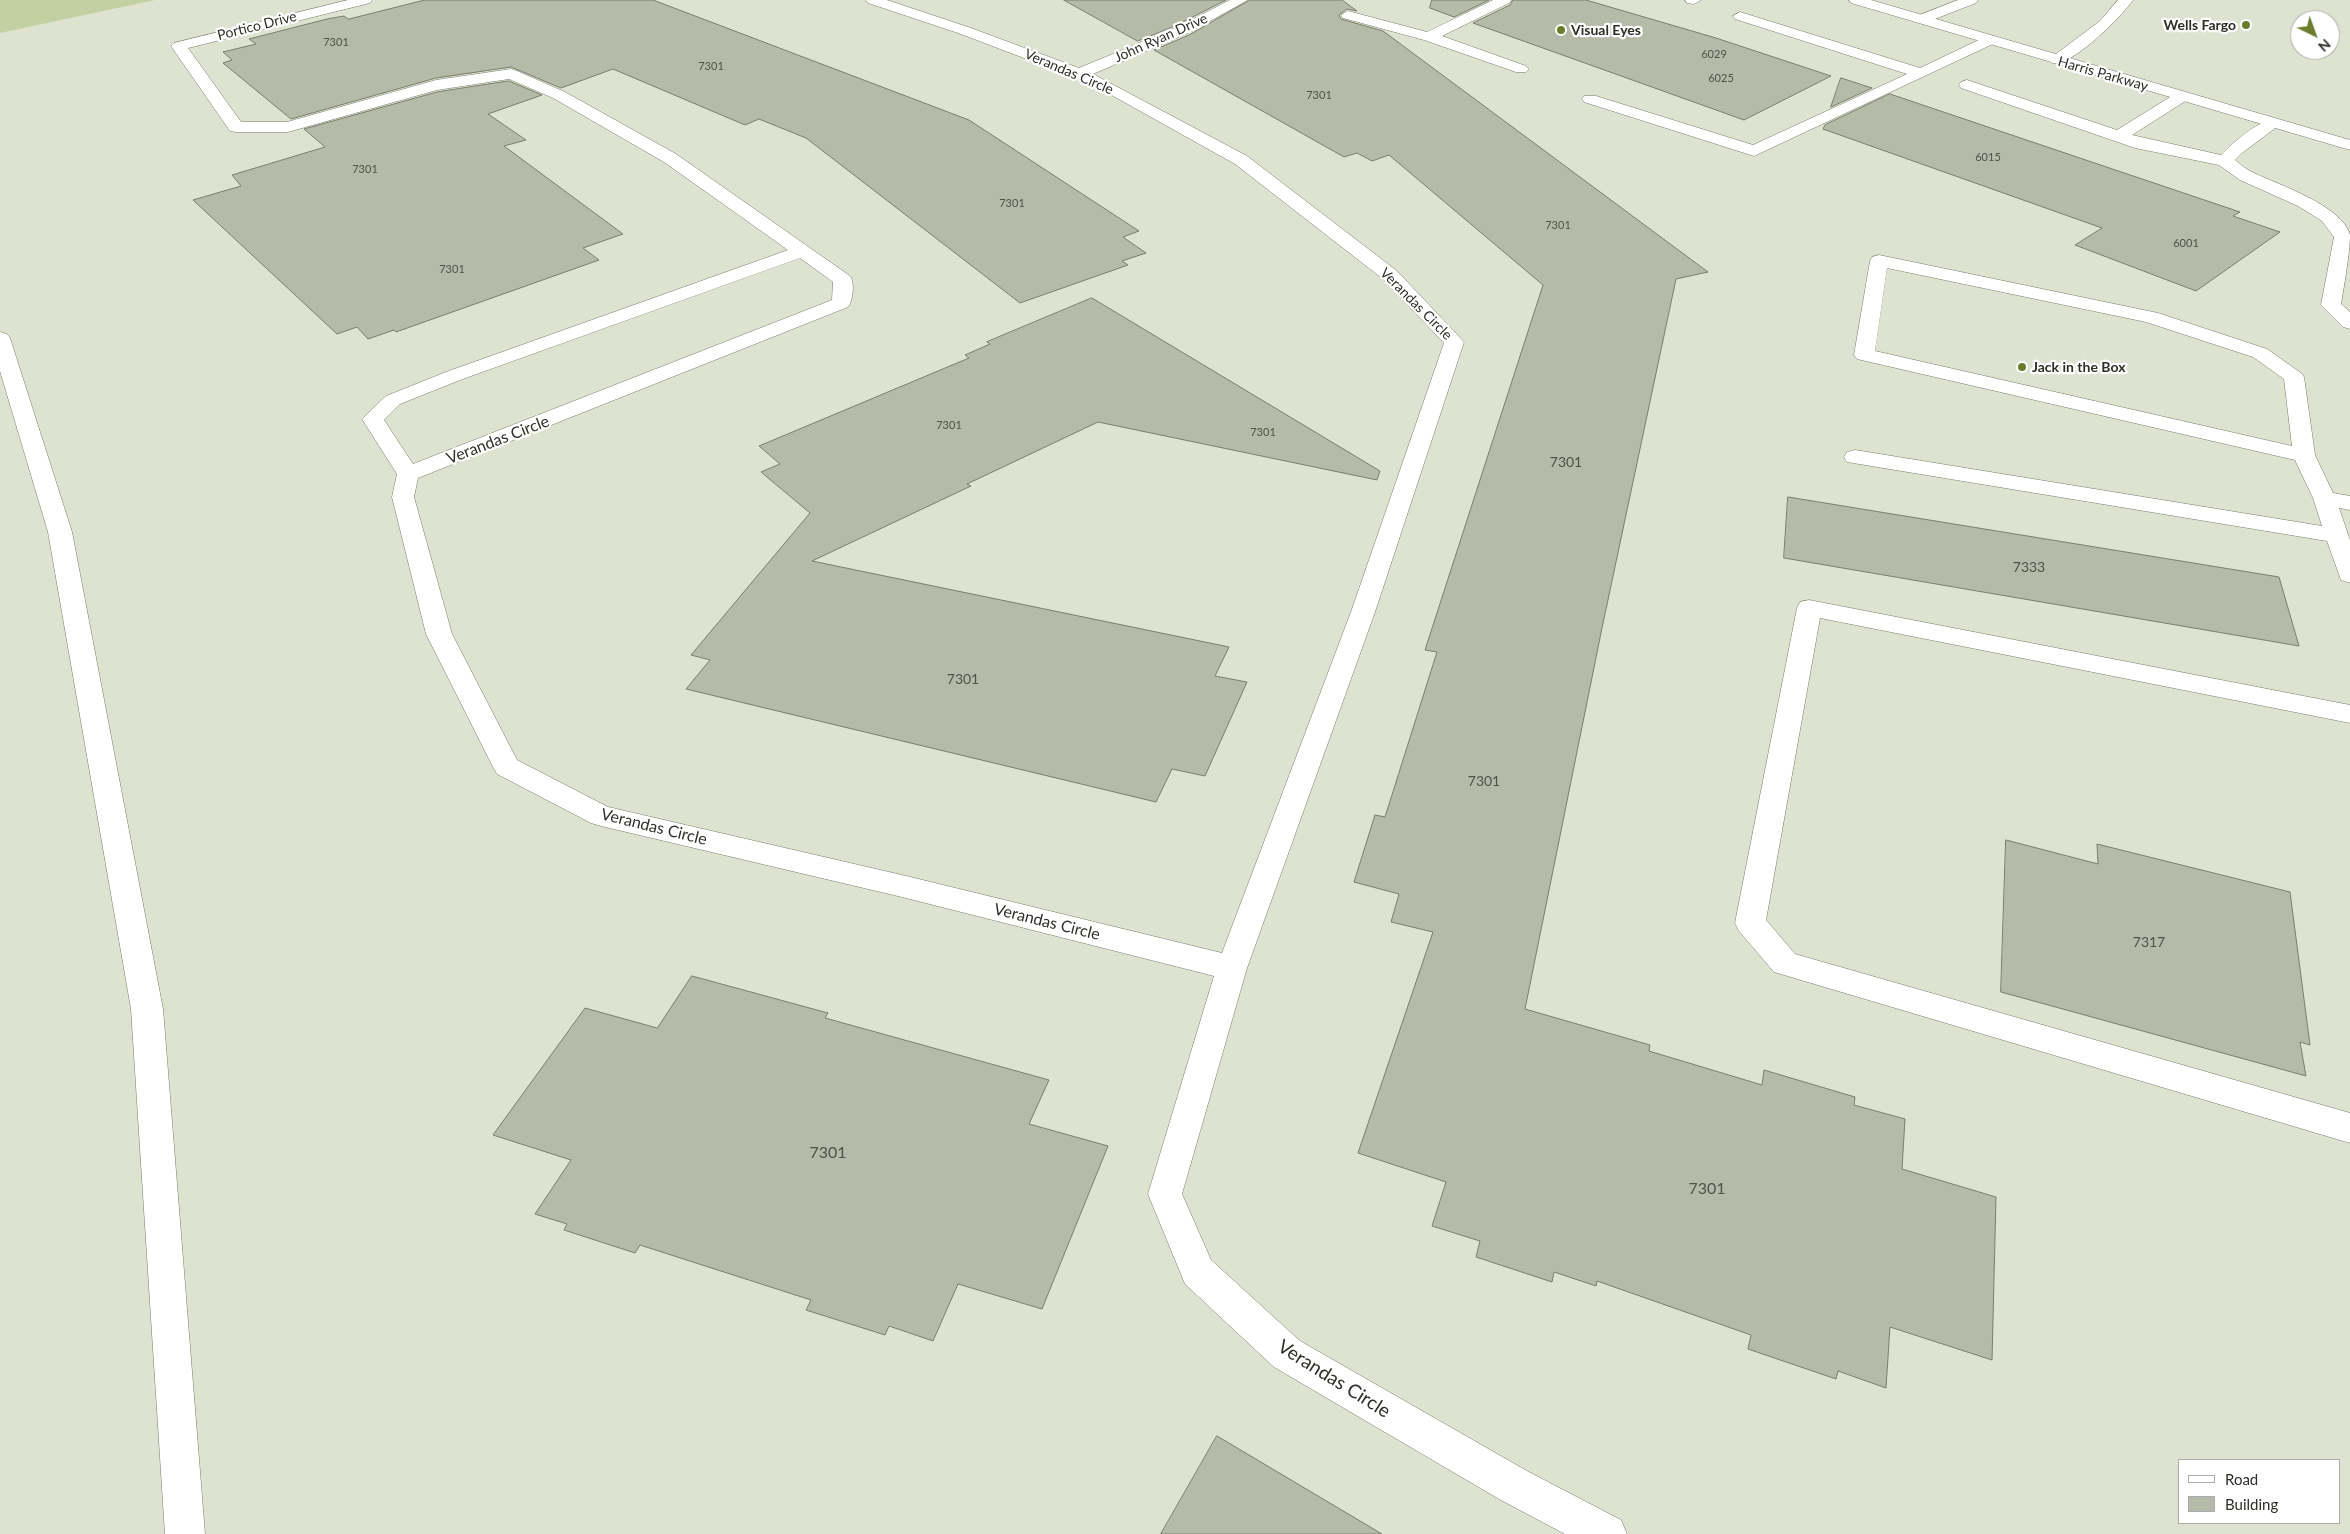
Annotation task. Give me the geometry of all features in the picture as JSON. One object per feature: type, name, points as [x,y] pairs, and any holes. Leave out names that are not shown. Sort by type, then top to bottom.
[{"type":"main road","name":"Portico Drive","points":[[178,46],[365,0]]},
{"type":"main road","name":"Verandas Circle","points":[[873,0],[963,30],[1096,80],[1242,160],[1390,275],[1454,342],[1363,612],[1232,968],[1165,1194],[1198,1272],[1286,1354],[1512,1485],[1607,1534]]},
{"type":"main road","name":"John Ryan Drive","points":[[1079,74],[1183,30],[1241,0]]},
{"type":"main road","points":[[1429,37],[1504,0]]},
{"type":"main road","name":"Harris Parkway","points":[[1856,0],[2181,97],[2350,145]]},
{"type":"main road","points":[[1922,19],[1971,0]]},
{"type":"main road","points":[[2057,60],[2105,24],[2126,0]]},
{"type":"main road","points":[[1348,14],[1429,37],[1521,69]]},
{"type":"main road","points":[[1740,16],[1922,73]]},
{"type":"main road","points":[[1590,99],[1754,151],[1990,40]]},
{"type":"main road","name":"Verandas Circle","points":[[178,46],[212,90],[236,127],[288,127],[436,85],[511,74],[559,95],[670,158],[843,280],[841,303],[408,474],[403,497],[439,634],[507,767],[601,816],[902,886],[1232,968]]},
{"type":"main road","points":[[1967,85],[2141,144],[2224,161],[2246,176],[2304,202],[2328,217],[2343,237],[2331,305],[2350,323]]},
{"type":"main road","points":[[2119,136],[2181,97]]},
{"type":"main road","points":[[2224,161],[2236,149],[2272,123]]},
{"type":"main road","points":[[408,474],[373,419],[393,400],[462,372],[802,250]]},
{"type":"main road","points":[[2304,455],[1864,355],[1879,261],[2151,317],[2260,353],[2294,377],[2304,455],[2324,498],[2350,575]]},
{"type":"main road","points":[[0,338],[60,532],[147,1009],[185,1534]]},
{"type":"main road","points":[[1855,457],[2337,536]]},
{"type":"main road","points":[[2324,498],[2350,503]]},
{"type":"main road","points":[[2350,714],[1809,608],[1750,924],[1785,963],[2350,1128]]},
{"type":"green space","points":[[0,0],[155,0],[0,33]]},
{"type":"building","points":[[425,0],[653,0],[969,120],[1139,231],[1123,237],[1146,253],[1122,261],[1128,265],[1020,303],[806,138],[759,119],[745,125],[613,69],[561,88],[511,67],[436,78],[291,119],[223,63],[232,60],[223,52],[256,44],[249,39],[327,19],[344,16],[348,19]]},
{"type":"building","points":[[1064,0],[1226,0],[1177,25],[1138,41]]},
{"type":"building","points":[[1250,0],[1342,0],[1357,11],[1347,9],[1339,15],[1341,19],[1383,31],[1708,272],[1676,279],[1602,628],[1525,1009],[1650,1045],[1649,1051],[1762,1085],[1764,1070],[1855,1097],[1854,1105],[1905,1119],[1902,1169],[1996,1197],[1992,1360],[1890,1327],[1886,1388],[1838,1371],[1836,1379],[1748,1349],[1751,1335],[1597,1281],[1596,1286],[1554,1272],[1552,1282],[1476,1257],[1480,1241],[1432,1226],[1446,1182],[1358,1153],[1433,932],[1391,922],[1399,894],[1354,882],[1375,815],[1385,817],[1437,652],[1425,650],[1543,285],[1389,155],[1372,161],[1357,153],[1344,157],[1154,50],[1189,35]]},
{"type":"building","points":[[1432,0],[1489,0],[1454,17],[1430,8]]},
{"type":"building","points":[[1513,0],[1586,0],[1716,38],[1831,76],[1744,120],[1473,23],[1510,5]]},
{"type":"building","points":[[1841,78],[1872,88],[1831,107]]},
{"type":"building","points":[[509,81],[542,95],[488,114],[526,140],[504,146],[623,234],[583,248],[599,260],[396,332],[394,330],[368,339],[357,327],[337,334],[193,200],[241,186],[232,175],[325,147],[304,129],[437,92]]},
{"type":"building","points":[[1890,94],[2240,212],[2233,216],[2280,232],[2196,291],[2075,245],[2102,228],[1823,129],[1825,125]]},
{"type":"building","points":[[1092,298],[1380,471],[1377,480],[1098,422],[967,484],[971,486],[812,561],[1229,647],[1215,676],[1247,682],[1205,776],[1172,769],[1156,802],[686,689],[710,660],[691,655],[810,513],[761,472],[780,464],[759,446],[969,358],[965,355],[990,344],[987,342]]},
{"type":"building","points":[[1788,497],[2279,577],[2299,646],[1784,558]]},
{"type":"building","points":[[2006,840],[2098,864],[2097,844],[2290,892],[2310,1045],[2300,1042],[2306,1076],[2001,992]]},
{"type":"building","points":[[692,976],[828,1013],[825,1018],[1049,1080],[1029,1124],[1108,1146],[1042,1309],[958,1284],[933,1341],[889,1326],[885,1335],[806,1310],[811,1300],[640,1245],[635,1253],[564,1230],[567,1224],[535,1214],[571,1160],[493,1135],[585,1008],[657,1028]]},
{"type":"building","points":[[1217,1436],[1382,1534],[1161,1534]]},
{"type":"place","name":"Wells Fargo","points":[[2246,25]]},
{"type":"place","name":"Visual Eyes","points":[[1561,30]]},
{"type":"place","name":"Jack in the Box","points":[[2022,367]]}]
